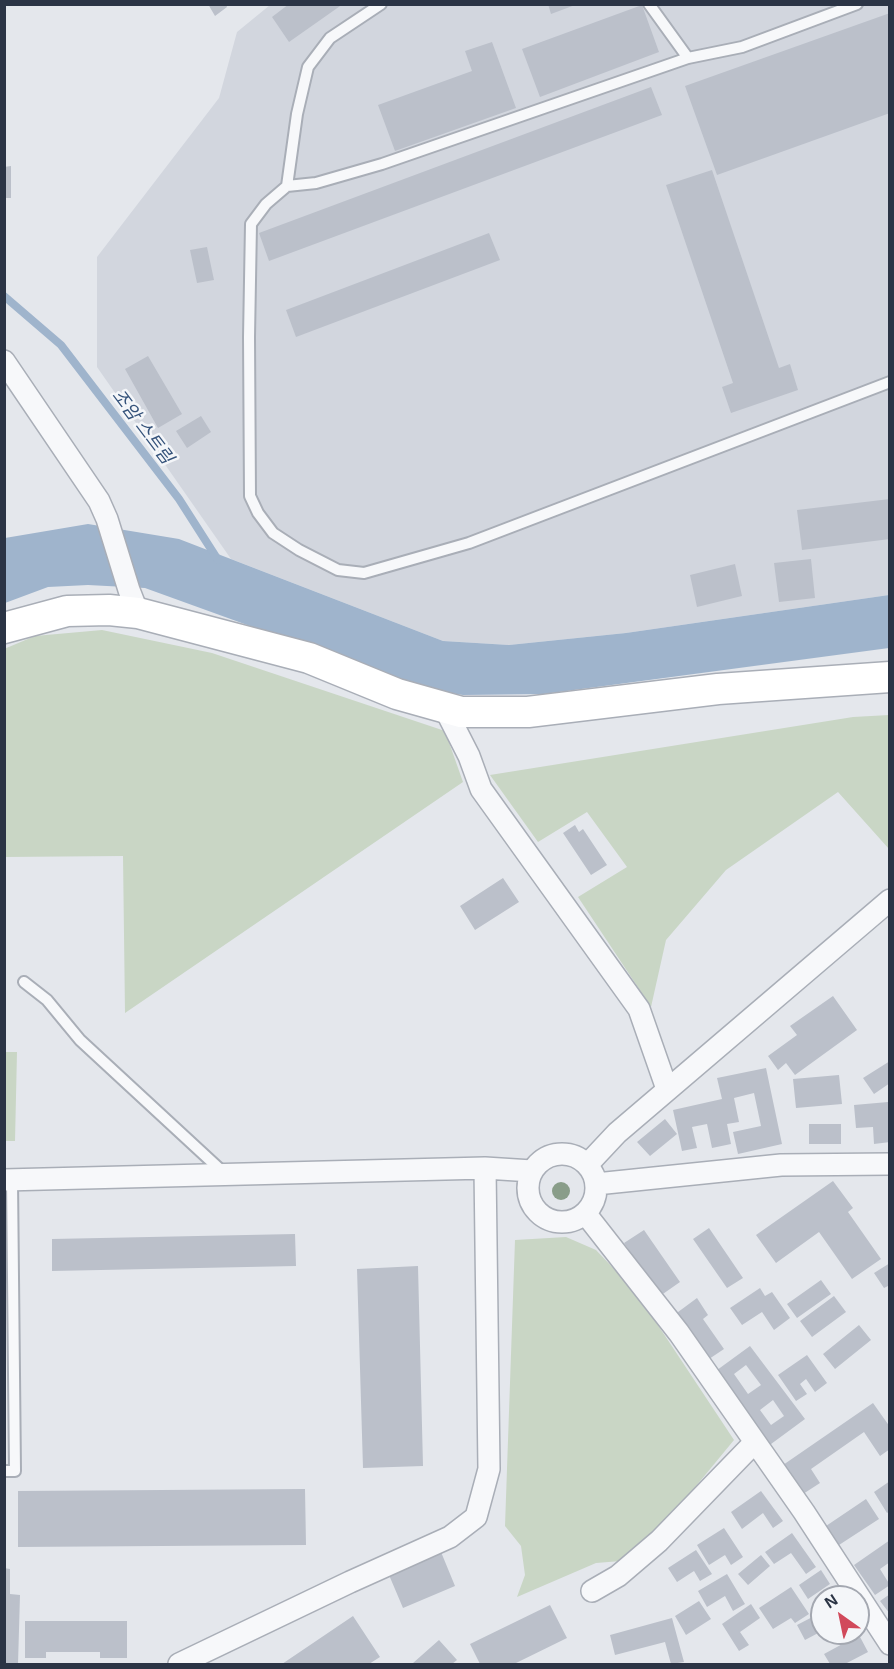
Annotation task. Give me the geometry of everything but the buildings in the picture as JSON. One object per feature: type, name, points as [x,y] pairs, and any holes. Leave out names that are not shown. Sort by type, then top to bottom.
[{"type":"street","points":[[4,361],[99,501],[108,519],[133,602]]},
{"type":"street","points":[[4,628],[67,611],[109,610],[133,602],[309,658],[397,694],[461,712],[528,712],[718,689],[890,676]]},
{"type":"street","points":[[444,707],[469,756],[481,789],[639,1009],[667,1089]]},
{"type":"street","points":[[592,1174],[579,1158],[558,1154],[548,1157],[532,1171],[528,1181],[531,1202],[545,1218],[555,1222],[576,1219],[585,1213],[592,1204],[592,1174],[617,1132],[890,900]]},
{"type":"street","points":[[592,1174],[781,1165],[890,1164]]},
{"type":"street","points":[[179,1665],[450,1537],[476,1517],[489,1469],[485,1168]]},
{"type":"street","points":[[8,1180],[485,1168],[532,1171]]},
{"type":"street","points":[[585,1213],[679,1333],[804,1512],[890,1644]]},
{"type":"street","points":[[592,1591],[618,1576],[659,1541],[755,1442]]},
{"type":"lane","points":[[287,186],[297,114],[308,67],[330,38],[381,4]]},
{"type":"lane","points":[[649,4],[688,58]]},
{"type":"lane","points":[[857,4],[742,46],[688,58],[382,164],[316,183],[287,186],[266,204],[251,224],[250,496],[258,513],[273,533],[299,550],[338,570],[364,573],[469,543],[890,382]]},
{"type":"lane","points":[[24,982],[47,1000],[80,1040],[225,1174]]},
{"type":"lane","points":[[4,1471],[15,1471],[8,1180]]},
{"type":"shaded area","points":[[270,5],[889,5],[889,595],[626,633],[509,645],[443,641],[231,559],[97,367],[97,257],[219,98],[237,32]]},
{"type":"green space","points":[[102,630],[212,653],[445,731],[463,782],[125,1013],[123,856],[5,857],[4,649],[35,636]]},
{"type":"green space","points":[[889,715],[889,849],[838,792],[726,870],[666,940],[651,1007],[578,897],[627,867],[587,812],[538,842],[490,775],[853,717]]},
{"type":"green space","points":[[4,1052],[17,1052],[15,1141],[5,1141]]},
{"type":"green space","points":[[566,1237],[596,1250],[636,1292],[734,1440],[659,1531],[621,1561],[596,1563],[517,1597],[525,1575],[521,1546],[505,1526],[515,1240]]},
{"type":"water","points":[[88,524],[179,539],[443,641],[509,645],[626,633],[889,595],[889,648],[544,694],[463,695],[424,689],[145,588],[88,585],[48,587],[5,603],[5,538]]},
{"type":"waterway","name":"조암 스트림","points":[[4,296],[61,345],[179,499],[218,560]]}]
